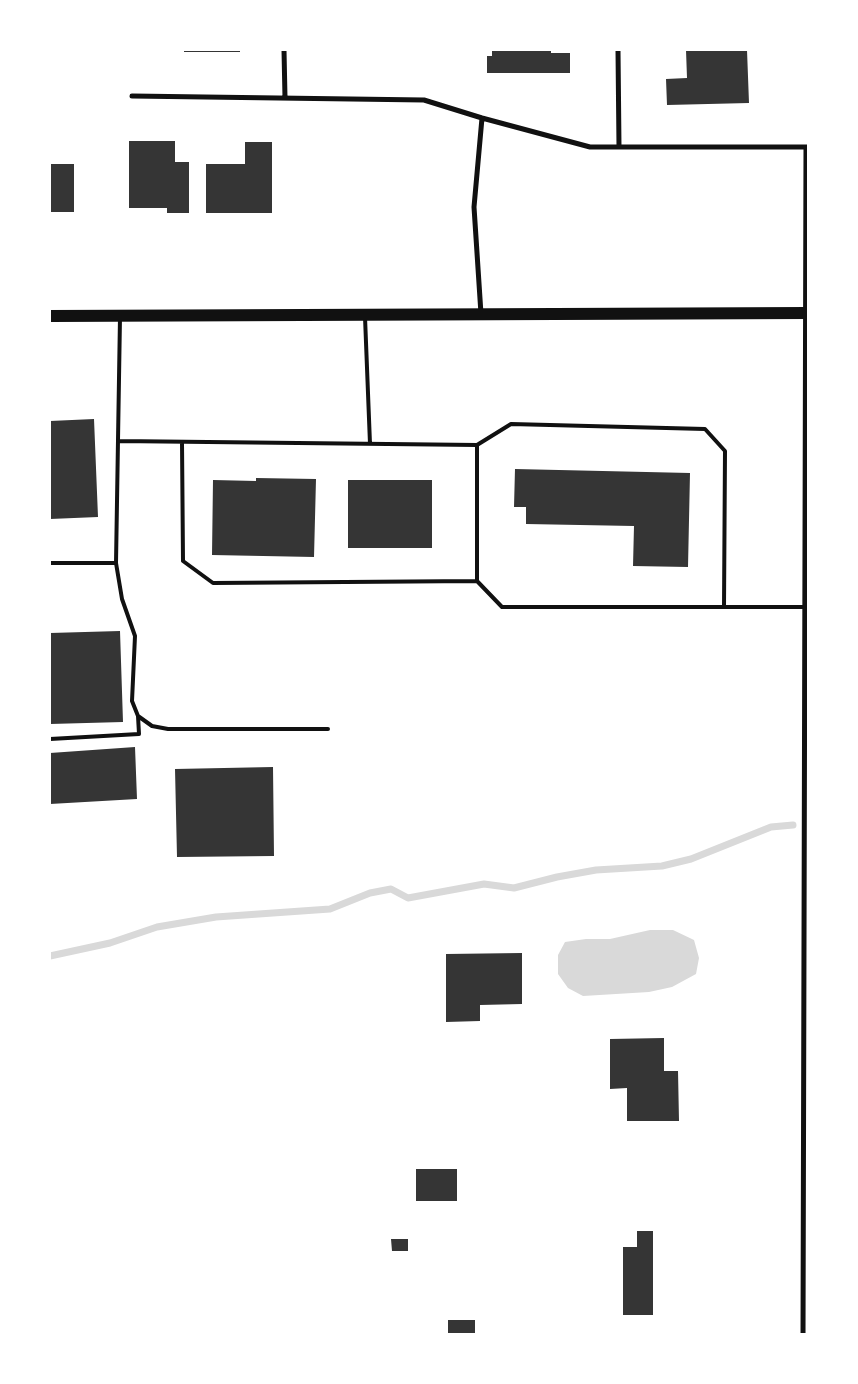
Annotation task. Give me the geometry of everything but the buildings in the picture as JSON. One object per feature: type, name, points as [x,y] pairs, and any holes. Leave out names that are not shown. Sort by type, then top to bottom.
[{"type":"main road","points":[[50,316],[807,313]]},
{"type":"street","points":[[284,50],[285,98]]},
{"type":"street","points":[[618,50],[619,147]]},
{"type":"street","points":[[132,96],[424,100],[482,118],[590,147],[807,147],[807,555],[805,607],[806,1255],[803,1334]]},
{"type":"street","points":[[481,314],[474,207],[482,118]]},
{"type":"lane","points":[[365,314],[370,444]]},
{"type":"lane","points":[[50,739],[139,734],[138,716],[132,702],[134,636],[122,600],[116,563],[120,315]]},
{"type":"lane","points":[[118,441],[476,445],[511,424],[705,429],[725,452],[724,607]]},
{"type":"lane","points":[[182,442],[183,561],[213,583],[476,581]]},
{"type":"lane","points":[[476,445],[476,581],[502,607],[805,607]]},
{"type":"lane","points":[[50,563],[116,563]]},
{"type":"lane","points":[[138,716],[152,726],[168,729],[328,729]]},
{"type":"shaded area","points":[[650,930],[673,930],[694,940],[699,958],[696,974],[672,987],[649,992],[583,996],[568,988],[558,974],[558,955],[565,942],[586,939],[610,939]]},
{"type":"waterway","points":[[50,956],[110,943],[157,927],[216,917],[330,909],[370,893],[391,889],[408,898],[484,884],[514,888],[557,877],[596,870],[662,866],[691,859],[771,827],[793,825]]}]
